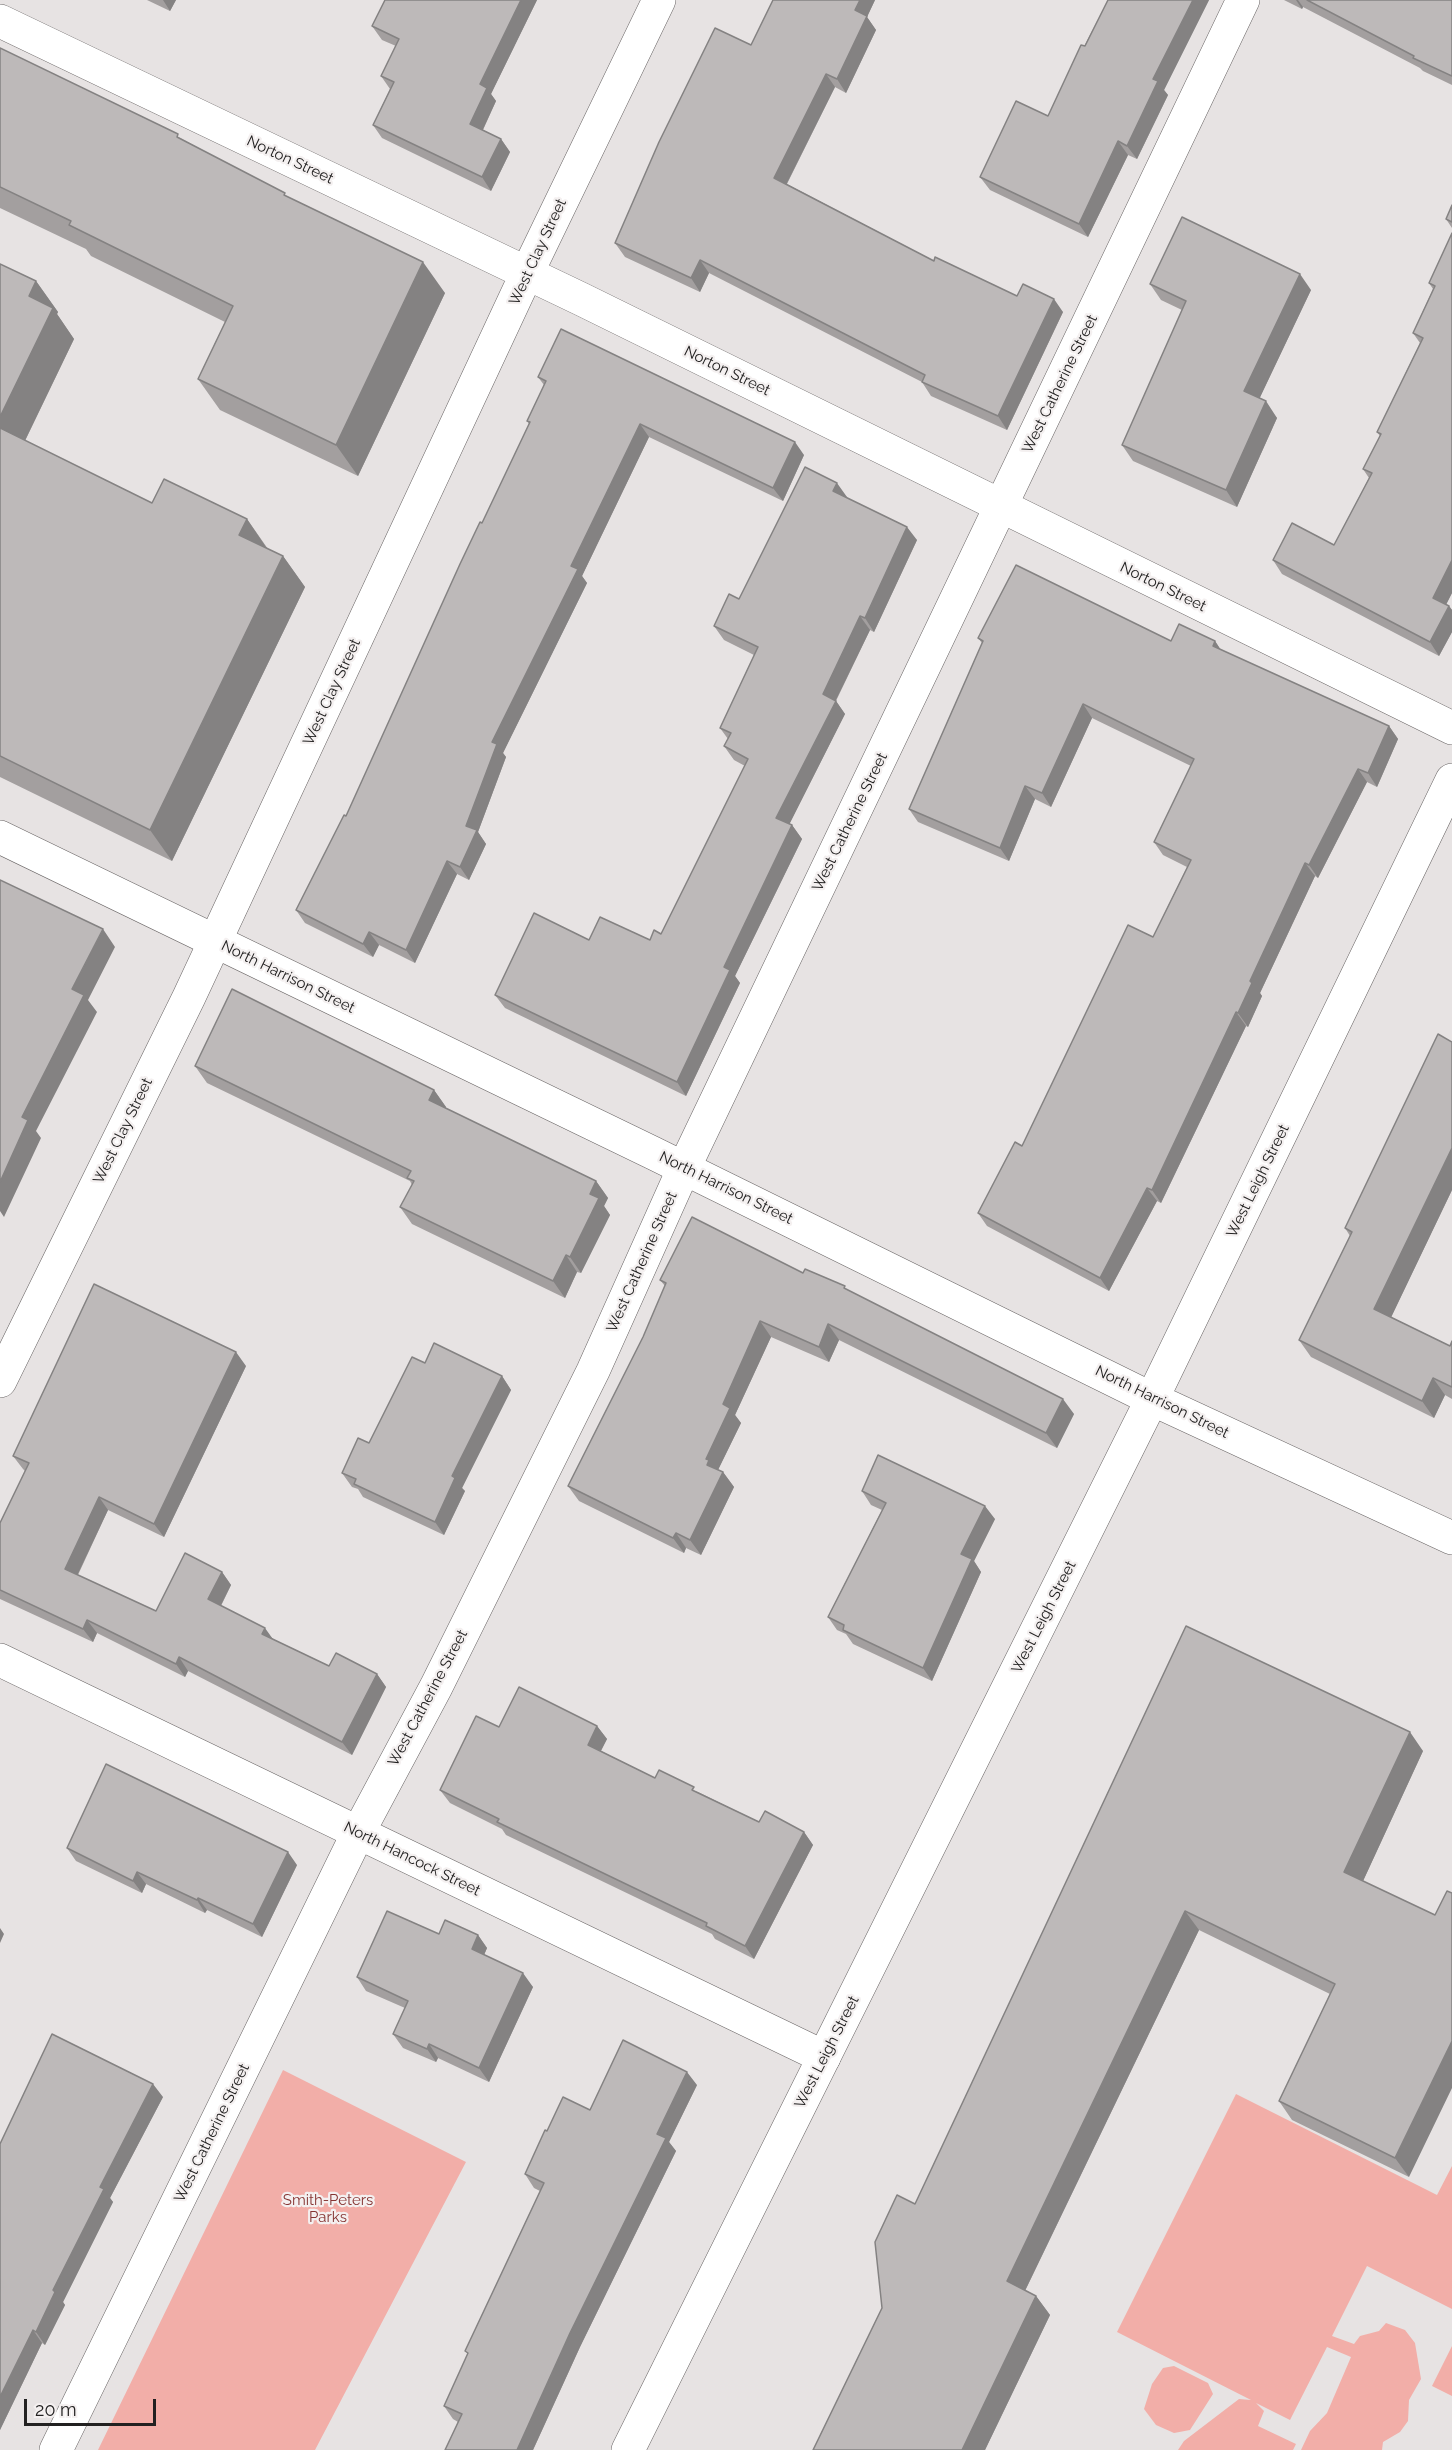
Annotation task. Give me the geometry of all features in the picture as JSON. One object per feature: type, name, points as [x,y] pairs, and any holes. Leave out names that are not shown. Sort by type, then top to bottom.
[{"type":"street","name":"West Clay Street","points":[[0,1381],[215,942],[527,273],[659,0]]},
{"type":"street","name":"West Catherine Street","points":[[56,2450],[358,1833],[436,1687],[593,1371],[684,1168],[1244,0]]},
{"type":"street","name":"Norton Street","points":[[0,21],[527,273],[1452,728]]},
{"type":"street","name":"West Leigh Street","points":[[628,2450],[1152,1399],[1452,780]]},
{"type":"street","name":"North Harrison Street","points":[[0,837],[684,1168],[1152,1399],[1452,1538]]},
{"type":"street","name":"North Hancock Street","points":[[0,1660],[824,2057]]},
{"type":"green space","name":"Smith-Peters Parks","points":[[283,2070],[466,2162],[315,2450],[98,2450]]},
{"type":"green space","points":[[1236,2094],[1437,2195],[1452,2166],[1452,2309],[1367,2266],[1332,2336],[1354,2344],[1360,2336],[1379,2331],[1386,2323],[1405,2330],[1415,2343],[1421,2379],[1409,2400],[1408,2421],[1400,2432],[1383,2442],[1382,2450],[1301,2450],[1310,2431],[1327,2413],[1351,2357],[1327,2347],[1290,2420],[1256,2403],[1264,2411],[1258,2426],[1296,2444],[1293,2450],[1178,2450],[1184,2441],[1239,2399],[1251,2400],[1117,2332]]},
{"type":"green space","points":[[1452,2346],[1452,2396],[1432,2386]]},
{"type":"green space","points":[[1174,2366],[1208,2383],[1213,2394],[1190,2430],[1174,2433],[1156,2425],[1144,2409],[1152,2384],[1163,2368]]},
{"type":"building","points":[[385,0],[521,0],[480,84],[487,88],[470,124],[501,139],[482,177],[373,125],[394,82],[381,76],[399,39],[372,26]]},
{"type":"building","points":[[773,0],[860,0],[855,10],[867,16],[837,79],[826,74],[774,178],[934,261],[935,257],[1017,296],[1023,284],[1054,299],[998,416],[922,382],[925,375],[700,260],[691,278],[615,243],[659,142],[715,28],[751,45]]},
{"type":"building","points":[[1108,0],[1193,0],[1153,79],[1158,81],[1127,146],[1118,141],[1079,224],[980,177],[1016,101],[1048,116],[1081,45],[1085,46]]},
{"type":"building","points":[[1307,0],[1452,0],[1452,76],[1413,58],[1414,56]]},
{"type":"building","points":[[0,48],[178,134],[177,137],[285,193],[284,195],[423,262],[336,445],[198,379],[233,306],[69,225],[71,221],[0,187]]},
{"type":"building","points":[[1452,205],[1452,222],[1446,219]]},
{"type":"building","points":[[1182,217],[1300,274],[1244,391],[1266,401],[1226,490],[1122,445],[1186,301],[1150,284]]},
{"type":"building","points":[[1452,233],[1452,560],[1433,598],[1449,606],[1430,642],[1273,560],[1292,523],[1334,545],[1372,473],[1363,469],[1381,434],[1377,432],[1423,338],[1413,333],[1435,286],[1429,283]]},
{"type":"building","points":[[0,264],[36,281],[29,296],[53,308],[0,417]]},
{"type":"building","points":[[561,329],[795,442],[773,488],[640,424],[571,566],[578,569],[492,742],[497,744],[466,826],[477,830],[460,867],[447,861],[406,950],[369,932],[363,944],[296,910],[344,815],[346,816],[460,564],[530,422],[527,421],[546,381],[538,377]]},
{"type":"building","points":[[0,428],[152,503],[164,479],[247,519],[239,535],[283,556],[150,830],[0,756]]},
{"type":"building","points":[[805,467],[837,483],[833,491],[907,527],[865,618],[860,616],[823,694],[836,701],[776,818],[792,825],[724,967],[730,970],[677,1082],[495,995],[534,913],[589,940],[600,917],[650,940],[654,930],[661,934],[748,759],[724,746],[731,733],[720,728],[758,647],[714,626],[729,594],[739,599]]},
{"type":"building","points":[[1016,565],[1171,641],[1179,624],[1215,641],[1213,646],[1389,726],[1368,773],[1358,769],[1309,865],[1305,863],[1250,981],[1252,983],[1238,1013],[1236,1012],[1152,1190],[1147,1188],[1100,1278],[978,1213],[1015,1142],[1022,1146],[1128,925],[1153,937],[1191,860],[1154,842],[1194,759],[1083,704],[1042,793],[1025,786],[1000,848],[909,809],[983,641],[978,638]]},
{"type":"building","points":[[0,880],[103,929],[72,989],[84,995],[22,1117],[28,1120],[0,1182]]},
{"type":"building","points":[[232,989],[434,1090],[429,1100],[596,1181],[590,1194],[599,1198],[570,1257],[566,1255],[553,1281],[400,1207],[414,1181],[407,1178],[411,1171],[195,1066]]},
{"type":"building","points":[[1438,1034],[1452,1042],[1452,1148],[1374,1309],[1450,1346],[1452,1341],[1452,1387],[1433,1378],[1422,1401],[1299,1340],[1352,1232],[1345,1228]]},
{"type":"building","points":[[692,1217],[803,1273],[805,1269],[845,1286],[844,1288],[1063,1399],[1046,1433],[828,1324],[819,1347],[760,1321],[723,1404],[730,1408],[706,1459],[709,1460],[707,1465],[723,1472],[690,1540],[676,1533],[673,1538],[568,1486],[643,1337],[666,1283],[660,1280]]},
{"type":"building","points":[[94,1284],[236,1352],[154,1524],[99,1497],[65,1569],[156,1611],[185,1553],[222,1572],[208,1599],[265,1628],[262,1634],[329,1666],[336,1653],[377,1674],[342,1742],[179,1657],[176,1664],[87,1620],[83,1629],[0,1590],[0,1523],[29,1463],[13,1456]]},
{"type":"building","points":[[434,1343],[502,1376],[452,1476],[455,1478],[435,1522],[354,1484],[356,1479],[342,1473],[358,1438],[369,1443],[412,1357],[425,1363]]},
{"type":"building","points":[[878,1455],[985,1506],[961,1554],[972,1559],[923,1668],[843,1630],[844,1625],[828,1617],[886,1503],[862,1491]]},
{"type":"building","points":[[1186,1626],[1410,1732],[1344,1872],[1435,1915],[1447,1891],[1452,1893],[1452,2041],[1395,2158],[1279,2101],[1335,1984],[1185,1911],[1007,2281],[1036,2296],[962,2450],[813,2450],[882,2308],[875,2242],[897,2195],[915,2204]]},
{"type":"building","points":[[519,1687],[597,1726],[588,1745],[655,1778],[659,1770],[694,1787],[692,1790],[759,1822],[765,1811],[804,1832],[745,1946],[706,1926],[707,1923],[497,1822],[499,1819],[440,1790],[476,1716],[499,1727]]},
{"type":"building","points":[[106,1764],[288,1852],[253,1924],[137,1872],[133,1881],[67,1848]]},
{"type":"building","points":[[387,1911],[439,1934],[445,1920],[478,1935],[472,1949],[523,1973],[479,2068],[429,2044],[427,2049],[393,2034],[408,2001],[357,1977]]},
{"type":"building","points":[[52,2034],[153,2084],[100,2187],[104,2189],[53,2290],[55,2292],[36,2332],[33,2330],[0,2397],[0,2144]]},
{"type":"building","points":[[623,2040],[687,2072],[657,2134],[666,2138],[570,2333],[517,2450],[445,2450],[462,2414],[444,2406],[468,2353],[465,2351],[544,2183],[525,2174],[563,2097],[590,2110]]}]
